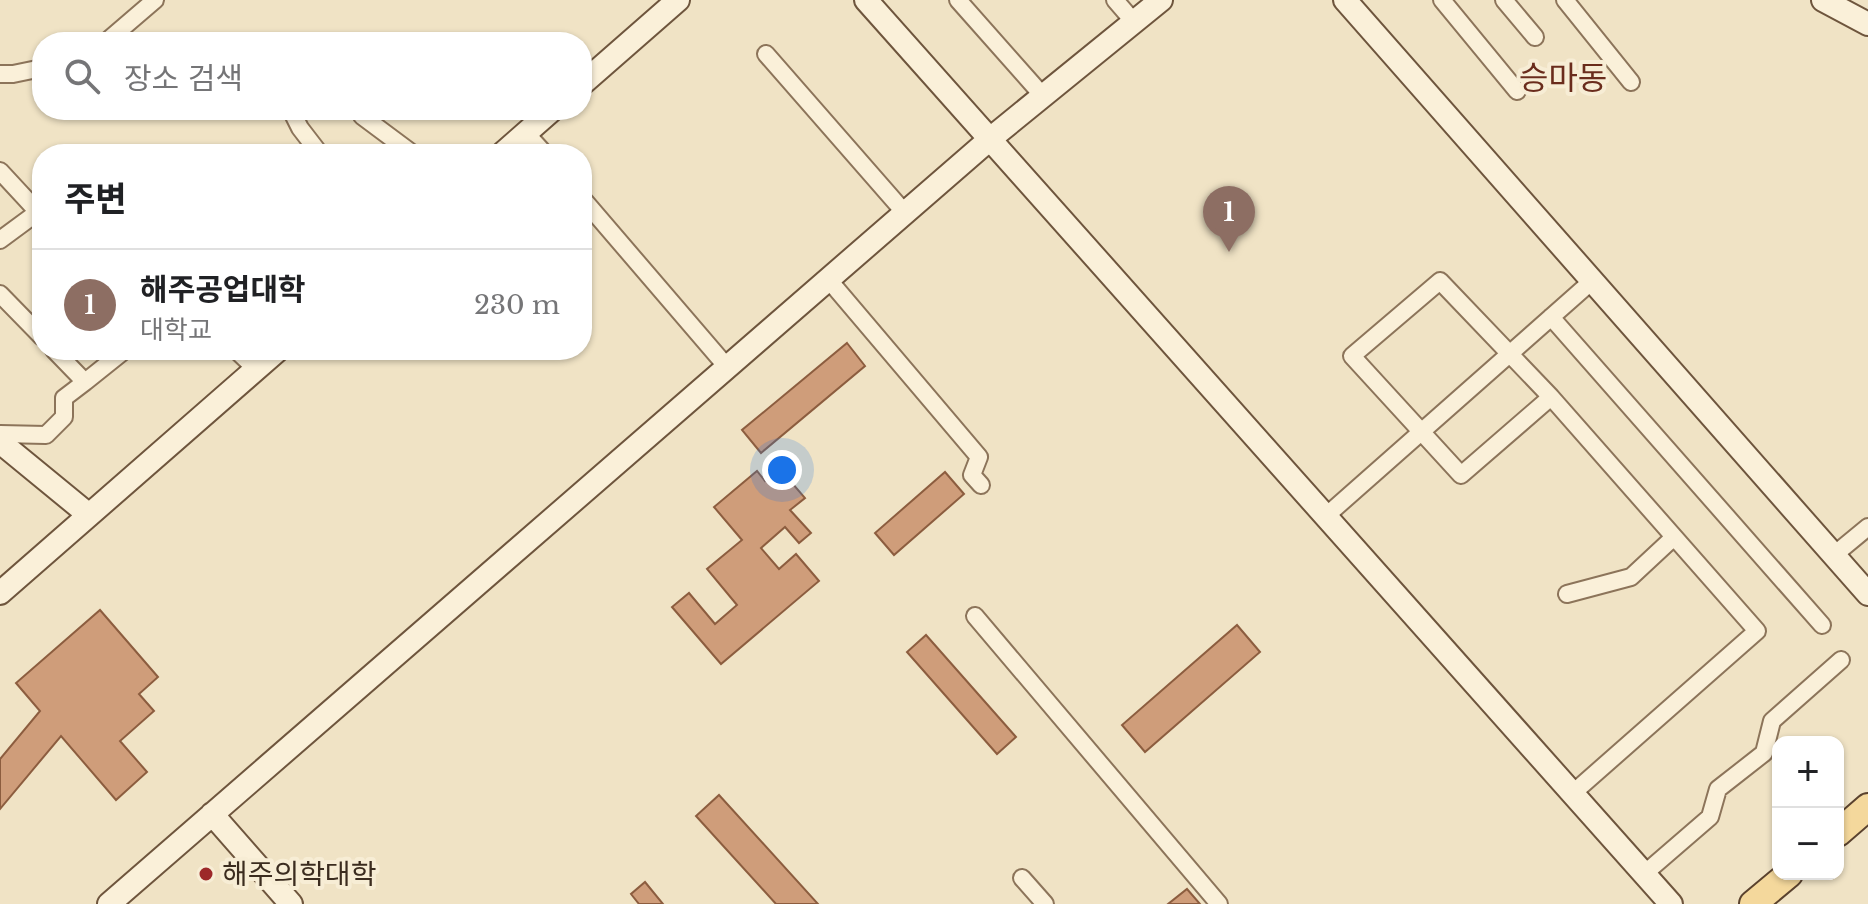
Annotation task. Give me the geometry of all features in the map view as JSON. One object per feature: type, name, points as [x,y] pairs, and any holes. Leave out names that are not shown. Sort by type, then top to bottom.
[{"type":"main road","points":[[1844,828],[1868,807]]},
{"type":"main road","points":[[1753,904],[1782,880]]},
{"type":"street","points":[[118,32],[155,0]]},
{"type":"street","points":[[866,0],[1671,904]]},
{"type":"street","points":[[958,0],[1043,96]]},
{"type":"street","points":[[1115,0],[1134,22]]},
{"type":"street","points":[[109,904],[990,139],[1161,0]]},
{"type":"street","points":[[1345,0],[1868,594]]},
{"type":"street","points":[[1442,0],[1517,91]]},
{"type":"street","points":[[1504,0],[1535,37]]},
{"type":"street","points":[[1565,0],[1631,82]]},
{"type":"street","points":[[1823,0],[1868,24]]},
{"type":"street","points":[[592,75],[668,4]]},
{"type":"street","points":[[766,54],[905,213]]},
{"type":"street","points":[[0,74],[32,70]]},
{"type":"street","points":[[296,120],[312,144]]},
{"type":"street","points":[[367,120],[400,144]]},
{"type":"street","points":[[513,144],[541,120]]},
{"type":"street","points":[[526,133],[536,144]]},
{"type":"street","points":[[0,171],[32,202]]},
{"type":"street","points":[[592,210],[727,367]]},
{"type":"street","points":[[0,240],[32,216]]},
{"type":"street","points":[[828,279],[979,457],[972,475],[981,485]]},
{"type":"street","points":[[1551,397],[1461,475],[1352,356],[1440,281],[1551,397],[1757,631],[1573,793]]},
{"type":"street","points":[[1326,516],[1592,281]]},
{"type":"street","points":[[0,294],[32,327]]},
{"type":"street","points":[[1551,317],[1822,625]]},
{"type":"street","points":[[64,360],[85,382]]},
{"type":"street","points":[[0,434],[46,435],[64,417],[64,398],[112,360]]},
{"type":"street","points":[[247,360],[256,369]]},
{"type":"street","points":[[0,593],[266,360]]},
{"type":"street","points":[[0,442],[89,515]]},
{"type":"street","points":[[1834,555],[1868,527]]},
{"type":"street","points":[[1567,594],[1631,577],[1674,537]]},
{"type":"street","points":[[975,616],[1219,904]]},
{"type":"street","points":[[1644,874],[1710,817],[1718,789],[1764,753],[1772,721],[1841,660]]},
{"type":"street","points":[[212,814],[291,904]]},
{"type":"street","points":[[1022,878],[1045,904]]},
{"type":"building","points":[[847,343],[865,366],[761,453],[742,430]]},
{"type":"building","points":[[780,469],[805,498],[790,510],[811,533],[799,543],[785,527],[761,548],[779,569],[796,554],[819,581],[721,664],[672,607],[689,593],[715,624],[737,605],[707,569],[742,540],[714,507],[757,471],[765,481]]},
{"type":"building","points":[[945,472],[964,494],[894,555],[875,533]]},
{"type":"building","points":[[100,610],[158,677],[139,694],[154,711],[120,741],[147,772],[116,800],[61,736],[0,809],[0,759],[40,711],[16,683]]},
{"type":"building","points":[[1237,625],[1260,652],[1145,752],[1122,725]]},
{"type":"building","points":[[926,635],[1016,737],[997,754],[907,652]]},
{"type":"building","points":[[719,795],[818,904],[776,904],[696,816]]},
{"type":"building","points":[[645,882],[663,904],[639,904],[631,894]]},
{"type":"building","points":[[1187,889],[1200,904],[1168,904]]},
{"type":"place","name":"해주공업대학","points":[[1229,252]]},
{"type":"place","name":"해주의학대학","points":[[206,874]]},
{"type":"district","name":"승마동","points":[[1563,78]]}]
